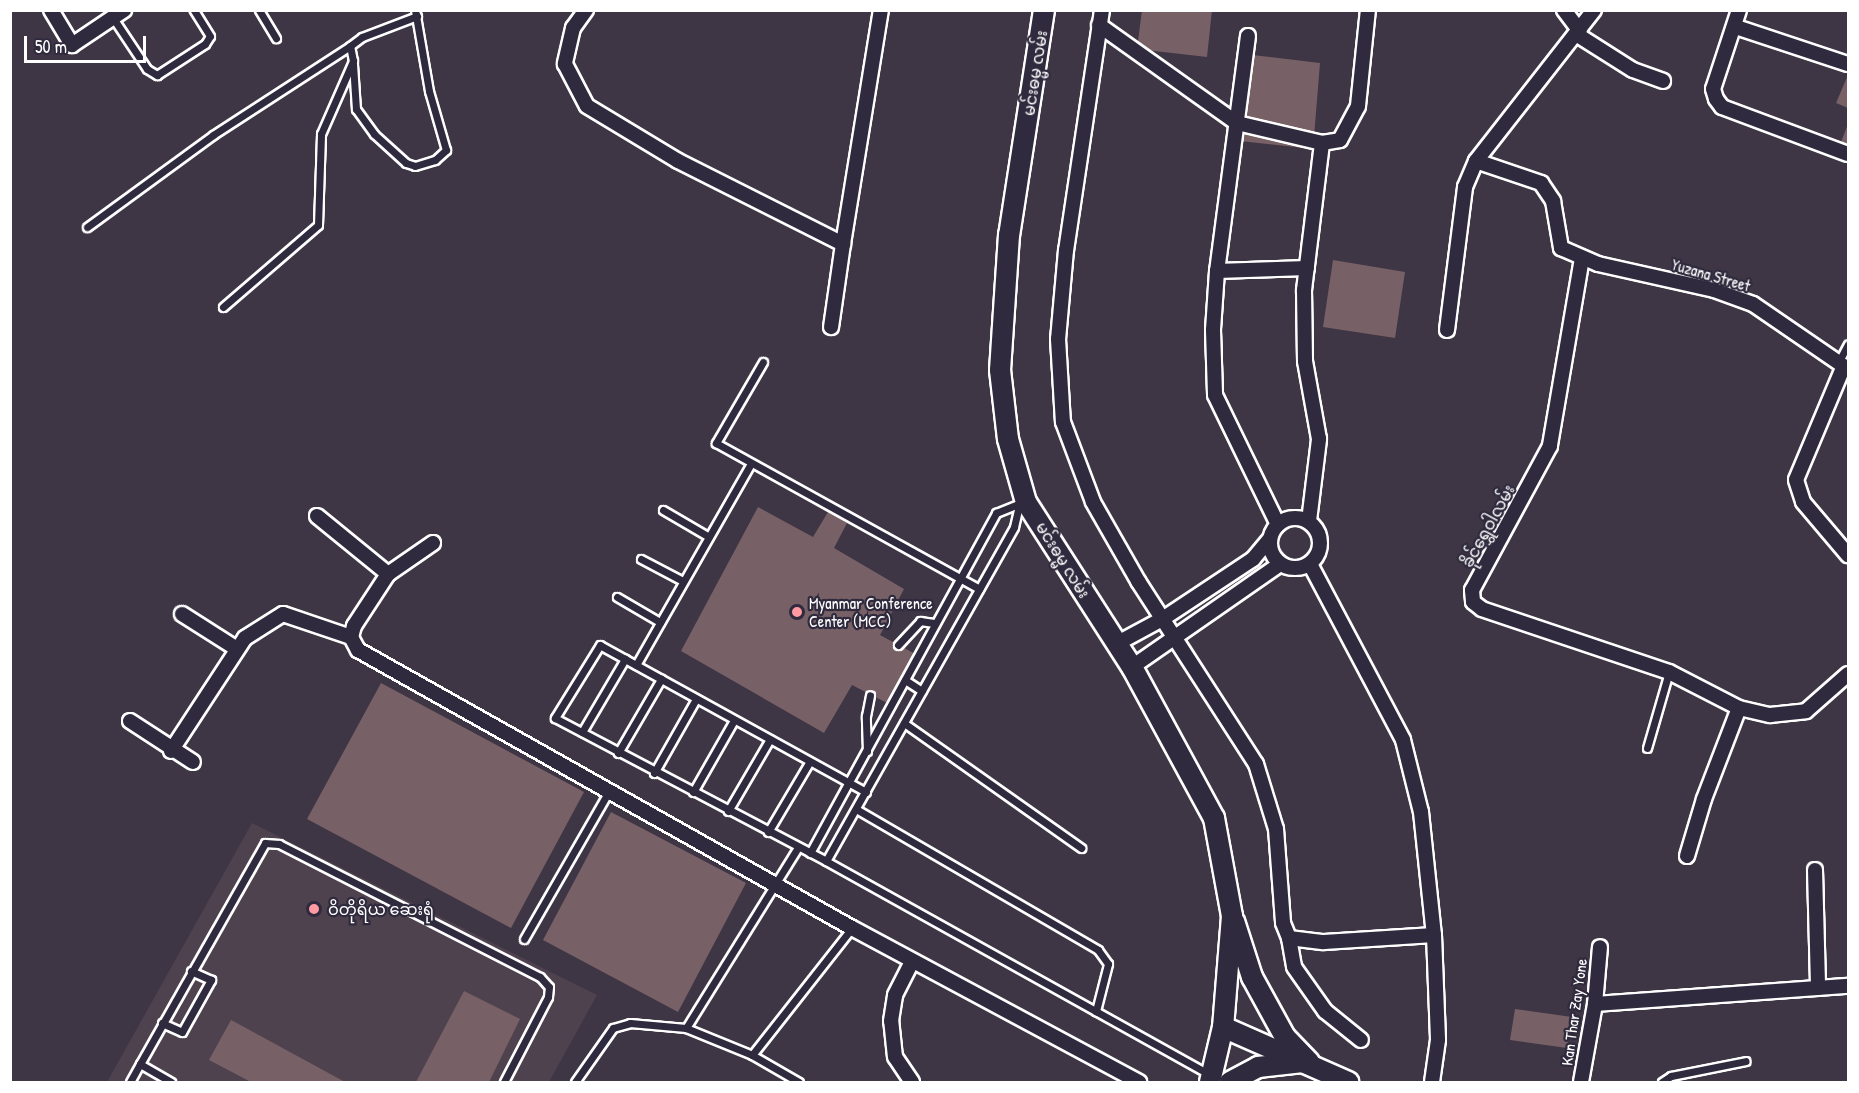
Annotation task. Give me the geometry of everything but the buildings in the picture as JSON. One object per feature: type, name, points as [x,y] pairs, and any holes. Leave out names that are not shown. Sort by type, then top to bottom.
[{"type":"main road","name":"မင်းဓမ္မ လမ်း","points":[[1044,10],[1009,235],[1000,370],[1008,439],[1020,497],[1026,502],[1132,667],[1214,818],[1232,916],[1217,1080]]},
{"type":"main road","points":[[1232,916],[1252,977],[1285,1038],[1309,1062]]},
{"type":"main road","points":[[1223,1027],[1309,1062],[1348,1083]]},
{"type":"main road","points":[[1217,1080],[1258,1067],[1309,1062]]},
{"type":"street","points":[[51,10],[72,45],[119,14]]},
{"type":"street","points":[[586,10],[573,27],[565,64],[587,106],[678,161],[843,244]]},
{"type":"street","points":[[831,327],[881,10]]},
{"type":"street","points":[[1102,10],[1065,261],[1058,339],[1063,422],[1093,502],[1138,581],[1177,636],[1256,764],[1276,829],[1283,923],[1289,938],[1294,967],[1325,1011],[1361,1040]]},
{"type":"street","points":[[1099,25],[1237,123],[1322,143],[1340,140],[1358,106],[1368,10]]},
{"type":"street","points":[[1564,10],[1578,32],[1633,70],[1663,81]]},
{"type":"street","points":[[1447,330],[1465,187],[1476,161],[1594,10]]},
{"type":"street","points":[[1739,10],[1736,27],[1713,88],[1722,107],[1848,154]]},
{"type":"street","points":[[1736,27],[1848,64]]},
{"type":"street","points":[[1248,36],[1217,271],[1213,330],[1215,395],[1278,525]]},
{"type":"street","points":[[1270,540],[1270,549],[1280,564],[1295,569],[1310,564],[1321,542],[1309,521],[1319,439],[1305,361],[1307,268],[1322,143]]},
{"type":"street","points":[[1476,161],[1541,183],[1553,201],[1561,248],[1582,258]]},
{"type":"street","name":"Yuzana Street","points":[[1582,258],[1753,304],[1843,367]]},
{"type":"street","name":"ခိုင်ရွှေဝါလမ်း","points":[[1582,258],[1550,446],[1472,590],[1473,602],[1482,609],[1669,672],[1739,708],[1770,715],[1806,711],[1848,674]]},
{"type":"street","points":[[1217,271],[1307,268]]},
{"type":"street","points":[[1843,367],[1796,480],[1797,493],[1803,502],[1848,555]]},
{"type":"street","points":[[317,516],[388,574]]},
{"type":"street","points":[[1116,644],[1164,618],[1253,559],[1270,540],[1278,525],[1286,518],[1309,521]]},
{"type":"street","points":[[351,637],[388,574],[433,543]]},
{"type":"street","points":[[1132,667],[1280,564]]},
{"type":"street","points":[[1310,564],[1403,740],[1421,812],[1434,935],[1438,1040],[1432,1083]]},
{"type":"street","points":[[182,614],[237,649]]},
{"type":"street","points":[[171,751],[245,638],[283,614],[351,637],[358,650],[608,793],[1139,1083]]},
{"type":"street","points":[[1687,856],[1704,799],[1739,708]]},
{"type":"street","points":[[130,721],[171,751],[193,762]]},
{"type":"street","points":[[1815,870],[1818,988]]},
{"type":"street","points":[[1289,938],[1324,942],[1434,935]]},
{"type":"street","name":"Kan Thar Zay Yone","points":[[1581,1083],[1595,1004],[1600,947]]},
{"type":"street","points":[[912,961],[895,994],[891,1021],[895,1057],[912,1083]]},
{"type":"street","points":[[1595,1004],[1848,986]]},
{"type":"lane","points":[[119,14],[147,69],[158,75],[205,44],[210,36],[194,10]]},
{"type":"lane","points":[[259,10],[276,38]]},
{"type":"lane","points":[[87,227],[213,135],[362,37],[416,13],[429,91],[446,150],[435,160],[415,166],[406,163],[375,134],[357,109],[350,46]]},
{"type":"lane","points":[[223,307],[318,225],[321,134],[353,61]]},
{"type":"lane","points":[[1843,367],[1848,344]]},
{"type":"lane","points":[[763,362],[716,443],[978,589]]},
{"type":"lane","points":[[636,665],[751,463]]},
{"type":"lane","points":[[810,853],[996,513],[1020,497]]},
{"type":"lane","points":[[826,861],[1019,518],[1020,497]]},
{"type":"lane","points":[[663,510],[709,537]]},
{"type":"lane","points":[[641,559],[683,581]]},
{"type":"lane","points":[[617,597],[660,622]]},
{"type":"lane","points":[[898,645],[920,621],[934,623]]},
{"type":"lane","points":[[866,792],[850,781],[734,720],[600,645],[555,718],[797,849],[826,861],[1217,1080]]},
{"type":"lane","points":[[582,732],[625,658]]},
{"type":"lane","points":[[1647,748],[1669,672]]},
{"type":"lane","points":[[618,753],[661,679]]},
{"type":"lane","points":[[905,680],[922,691]]},
{"type":"lane","points":[[867,751],[866,716],[870,695]]},
{"type":"lane","points":[[654,773],[696,699]]},
{"type":"lane","points":[[693,792],[734,720]]},
{"type":"lane","points":[[904,723],[1080,848]]},
{"type":"lane","points":[[728,811],[770,739]]},
{"type":"lane","points":[[768,832],[810,761]]},
{"type":"lane","points":[[524,939],[608,793]]},
{"type":"lane","points":[[856,809],[1098,950],[1108,964],[1096,1011]]},
{"type":"lane","points":[[130,1083],[257,851],[265,843],[279,844],[540,977],[549,987],[548,996],[504,1083]]},
{"type":"lane","points":[[686,1028],[777,886],[797,849]]},
{"type":"lane","points":[[752,1054],[852,928]]},
{"type":"lane","points":[[162,1023],[182,1032],[211,980],[191,971]]},
{"type":"lane","points":[[575,1083],[613,1028],[630,1023],[686,1028],[752,1054],[800,1083]]},
{"type":"lane","points":[[1662,1083],[1671,1076],[1746,1061]]},
{"type":"lane","points":[[140,1064],[171,1083]]},
{"type":"shaded area","name":"ဝိတိုရိယ ဆေးရုံ","points":[[252,823],[597,995],[549,1082],[107,1082]]},
{"type":"place","name":"Myanmar Conference Center (MCC)","points":[[797,612]]},
{"type":"place","name":"ဝိတိုရိယ ဆေးရုံ","points":[[314,909]]}]
